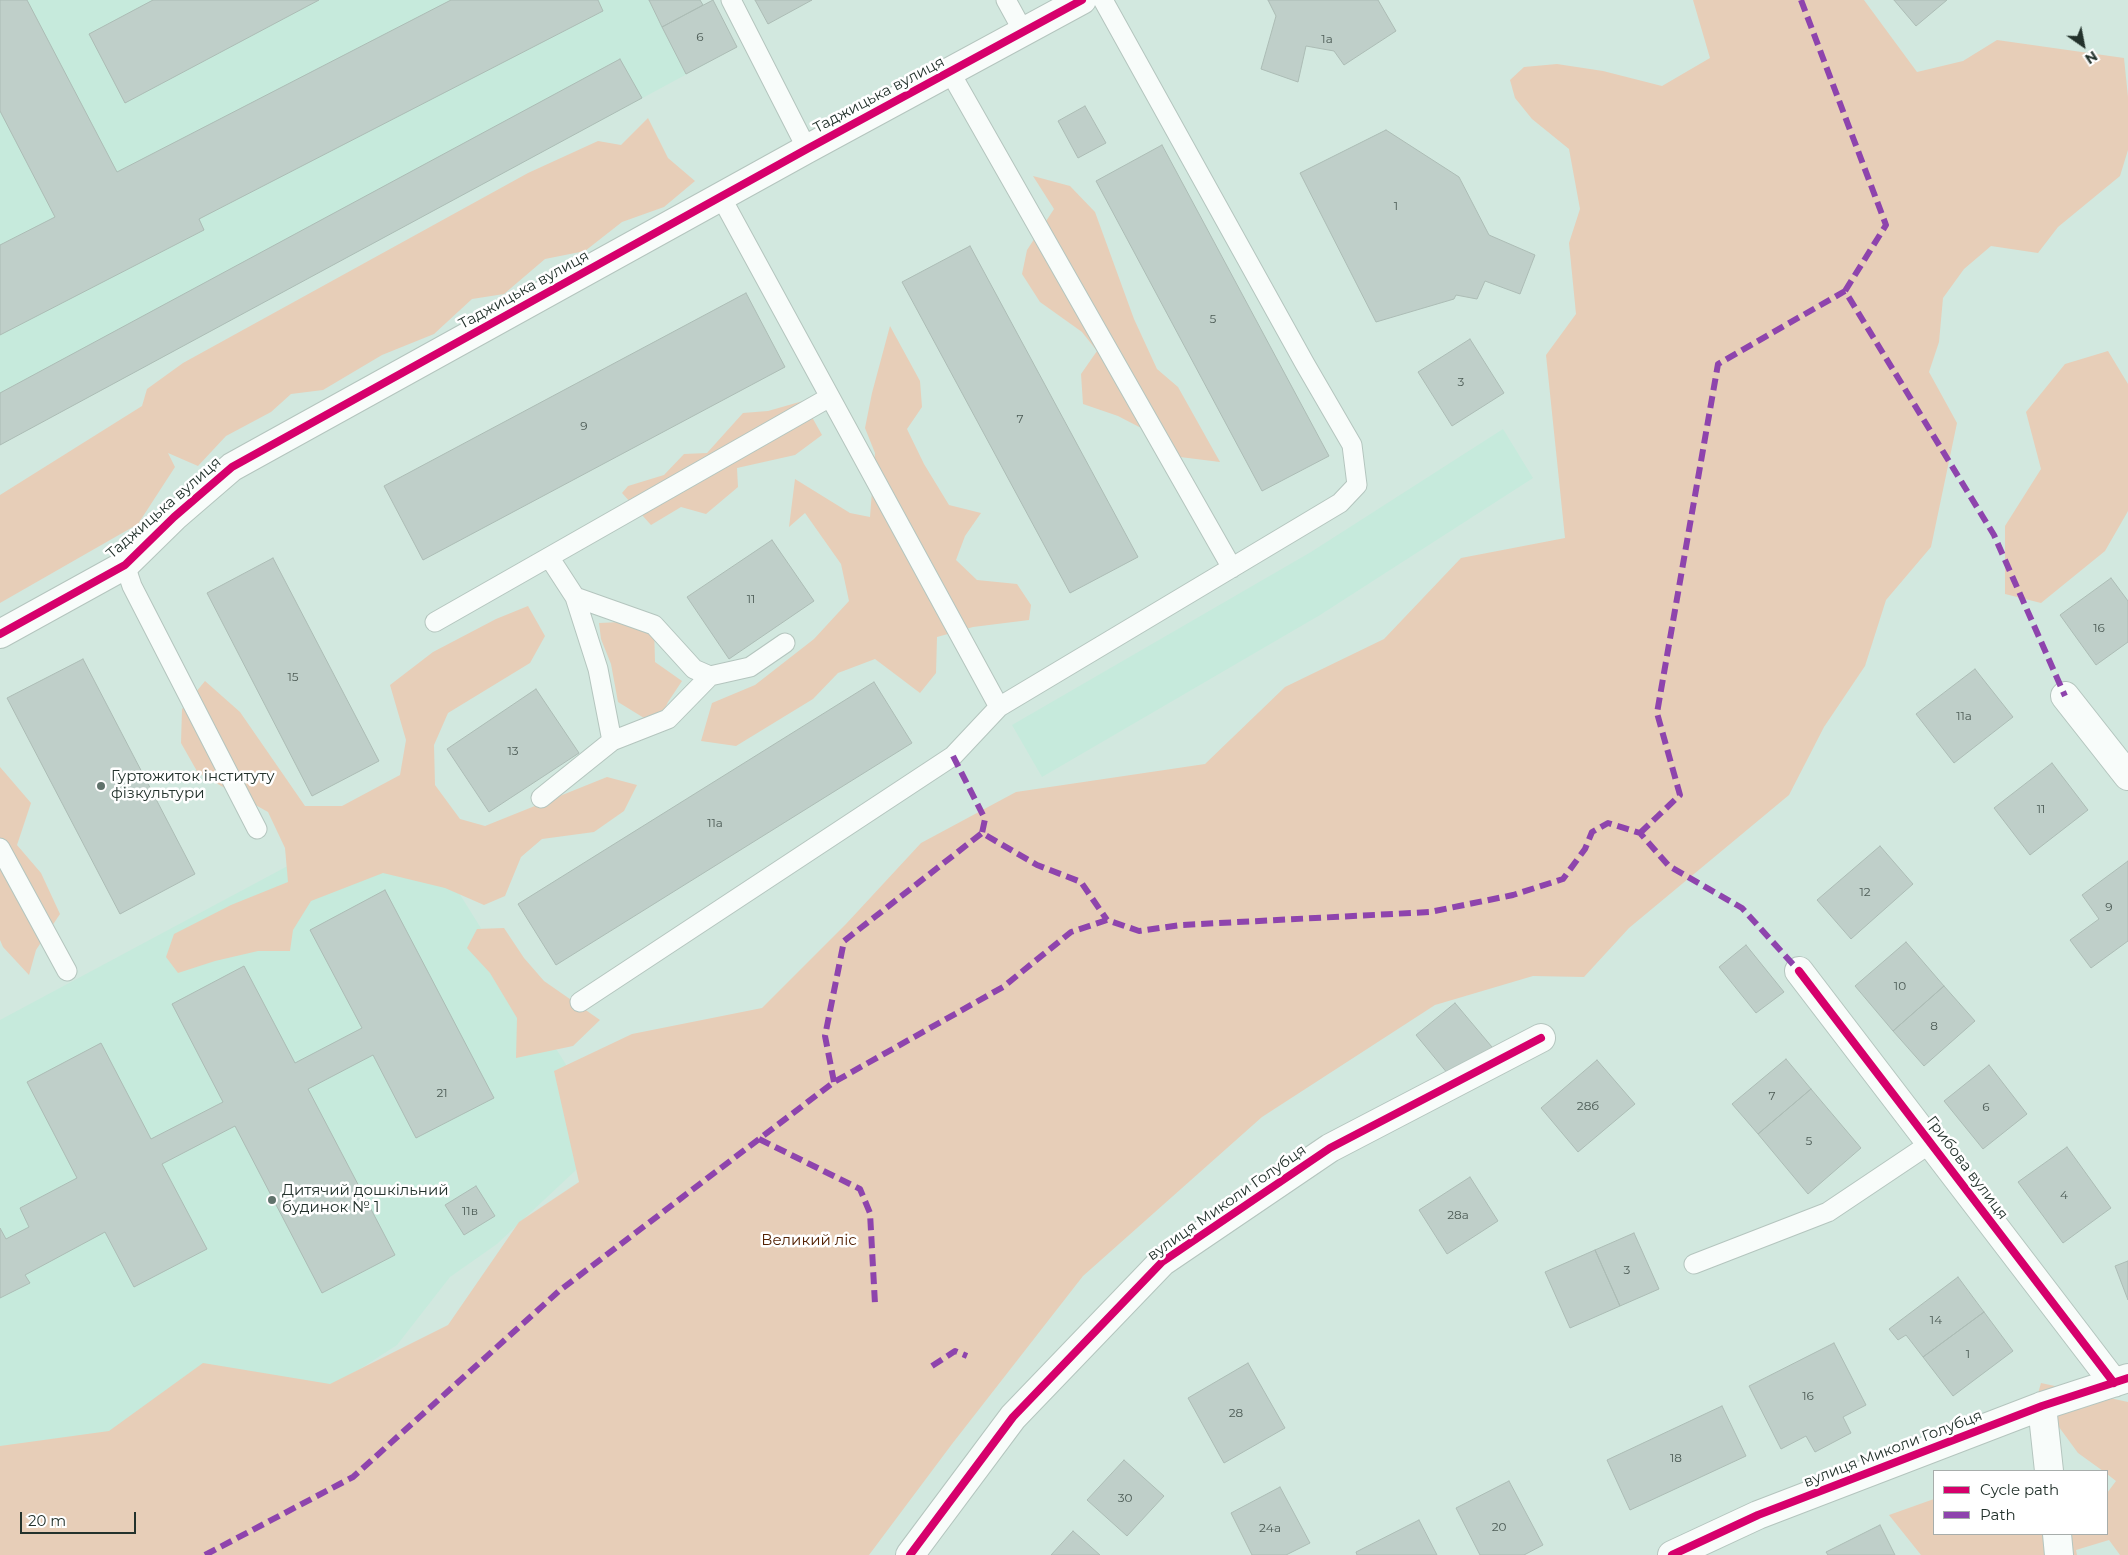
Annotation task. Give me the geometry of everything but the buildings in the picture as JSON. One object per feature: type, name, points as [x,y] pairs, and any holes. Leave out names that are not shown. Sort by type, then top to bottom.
[{"type":"street","name":"Таджицька вулиця","points":[[0,634],[125,565],[174,516],[232,467],[807,149],[1082,0]]},
{"type":"street","points":[[2066,696],[2128,776]]},
{"type":"street","name":"Грибова вулиця","points":[[1799,970],[1931,1143],[2121,1380]]},
{"type":"street","name":"вулиця Миколи Голубця","points":[[910,1555],[1013,1417],[1162,1262],[1330,1148],[1541,1038]]},
{"type":"street","name":"вулиця Миколи Голубця","points":[[1672,1555],[1758,1515],[2042,1406],[2121,1380]]},
{"type":"street","points":[[2042,1406],[2050,1470]]},
{"type":"street","points":[[2057,1535],[2059,1555]]},
{"type":"lane","points":[[730,0],[807,149]]},
{"type":"lane","points":[[1006,0],[1023,31]]},
{"type":"lane","points":[[580,1002],[953,756],[999,707],[1340,503],[1357,485],[1352,445],[1103,0]]},
{"type":"lane","points":[[950,72],[1232,568]]},
{"type":"lane","points":[[721,197],[999,707]]},
{"type":"lane","points":[[436,622],[830,397]]},
{"type":"lane","points":[[549,557],[575,597],[598,669],[612,741]]},
{"type":"lane","points":[[125,565],[132,586],[257,829]]},
{"type":"lane","points":[[575,597],[654,625],[694,669],[710,676]]},
{"type":"lane","points":[[541,798],[612,741],[668,719],[710,676],[750,667],[785,643]]},
{"type":"lane","points":[[0,848],[67,971]]},
{"type":"lane","name":"Грибова вулиця","points":[[1694,1264],[1828,1212],[1931,1143]]},
{"type":"shaded area","points":[[0,0],[700,0],[737,47],[0,445]]},
{"type":"shaded area","points":[[1503,429],[1533,478],[1320,615],[1042,777],[1012,725],[1311,552]]},
{"type":"shaded area","name":"Дитячий дошкільний будинок № 1","points":[[381,816],[411,816],[603,1124],[592,1155],[497,1244],[450,1277],[397,1345],[73,1555],[0,1555],[0,1020]]},
{"type":"green space","name":"Великий ліс","points":[[1693,0],[1864,0],[1917,72],[1963,61],[1997,40],[2124,58],[2128,97],[2128,150],[2120,176],[2058,227],[2038,253],[1991,246],[1964,269],[1943,298],[1939,342],[1929,372],[1957,423],[1931,547],[1886,600],[1865,666],[1824,727],[1789,795],[1629,928],[1584,977],[1533,976],[1435,1005],[1262,1117],[1083,1276],[952,1444],[869,1555],[0,1555],[0,1446],[109,1431],[203,1363],[330,1384],[448,1325],[519,1222],[579,1182],[554,1071],[632,1034],[762,1008],[846,924],[921,843],[1016,792],[1205,764],[1285,687],[1384,639],[1461,558],[1565,538],[1546,355],[1576,314],[1569,243],[1580,209],[1569,149],[1532,119],[1515,98],[1510,80],[1524,67],[1557,64],[1603,71],[1662,86],[1710,58]]},
{"type":"green space","points":[[648,118],[668,158],[695,181],[664,207],[622,222],[585,251],[545,259],[504,294],[472,299],[434,334],[382,355],[323,390],[291,394],[271,412],[226,436],[198,466],[168,453],[175,467],[138,524],[0,603],[0,495],[142,406],[147,389],[183,363],[528,173],[598,141],[621,145]]},
{"type":"green space","points":[[1033,176],[1070,186],[1095,212],[1134,319],[1157,369],[1178,387],[1220,462],[1180,457],[1165,434],[1145,430],[1118,416],[1083,404],[1081,374],[1097,351],[1082,332],[1040,302],[1022,274],[1027,250],[1054,209]]},
{"type":"green space","points":[[890,326],[920,381],[922,407],[907,429],[924,464],[949,505],[981,513],[965,536],[956,560],[977,580],[1017,584],[1031,605],[1029,620],[973,627],[937,637],[936,673],[920,693],[875,659],[838,673],[813,699],[736,746],[701,741],[712,703],[755,685],[814,639],[849,601],[841,564],[805,513],[789,527],[795,479],[850,513],[870,517],[875,453],[865,428],[872,393]]},
{"type":"green space","points":[[2108,351],[2128,384],[2128,511],[2105,551],[2041,603],[2005,594],[2005,526],[2041,469],[2026,412],[2065,364]]},
{"type":"green space","points":[[803,401],[822,435],[795,455],[737,468],[738,487],[706,514],[681,507],[651,525],[622,493],[628,486],[664,475],[684,454],[707,453],[743,413],[768,411]]},
{"type":"green space","points":[[528,606],[545,636],[530,663],[448,713],[434,745],[435,785],[460,819],[485,826],[607,777],[637,785],[624,811],[594,832],[542,839],[521,857],[505,896],[484,905],[445,888],[383,873],[311,901],[293,930],[290,951],[258,951],[215,961],[178,973],[166,957],[174,934],[231,905],[288,882],[285,848],[268,812],[198,773],[181,743],[182,709],[205,681],[240,712],[305,806],[342,806],[400,775],[406,740],[390,685],[433,652],[496,619]]},
{"type":"green space","points":[[643,621],[654,625],[655,662],[682,681],[668,702],[657,726],[618,702],[611,664],[601,639],[599,623]]},
{"type":"green space","points":[[0,767],[31,803],[17,845],[41,873],[60,914],[36,950],[29,975],[3,947],[0,940]]},
{"type":"green space","points":[[504,928],[524,958],[544,981],[600,1020],[573,1046],[516,1058],[517,1018],[490,973],[467,948],[477,929]]},
{"type":"green space","points":[[2041,1383],[2128,1402],[2128,1555],[2120,1555],[2109,1540],[2076,1550],[2077,1555],[1921,1555],[1889,1515],[1933,1499],[1933,1535],[2108,1535],[2108,1492],[2116,1481],[2108,1475],[2108,1470],[2102,1470],[2078,1453],[2037,1397]]},
{"type":"marked path","points":[[1801,0],[1886,225],[1845,291]]},
{"type":"marked path","points":[[1640,833],[1680,795],[1657,713],[1718,364],[1845,291],[1994,535],[2065,696]]},
{"type":"marked path","points":[[953,756],[985,819],[982,833],[1037,865],[1081,882],[1107,920]]},
{"type":"marked path","points":[[205,1555],[353,1477],[559,1291],[834,1082],[1003,987],[1071,932],[1107,920],[1139,931],[1181,925],[1430,912],[1513,895],[1563,879],[1585,849],[1592,832],[1608,823],[1640,833],[1669,866],[1742,908],[1799,971]]},
{"type":"marked path","points":[[834,1082],[825,1036],[844,941],[982,833]]},
{"type":"marked path","points":[[759,1139],[860,1189],[870,1213],[875,1304]]},
{"type":"marked path","points":[[932,1366],[955,1351],[967,1356]]},
{"type":"cycle path","points":[[0,634],[125,565],[174,517],[232,467],[807,149],[1082,0]]},
{"type":"cycle path","points":[[1799,971],[2114,1383]]},
{"type":"cycle path","points":[[910,1555],[1013,1417],[1162,1262],[1330,1148],[1541,1038]]},
{"type":"cycle path","points":[[1672,1555],[1758,1515],[2042,1406],[2128,1378]]},
{"type":"place","name":"Гуртожиток інституту фізкультури","points":[[101,786]]},
{"type":"place","name":"Дитячий дошкільний будинок № 1","points":[[272,1200]]}]
